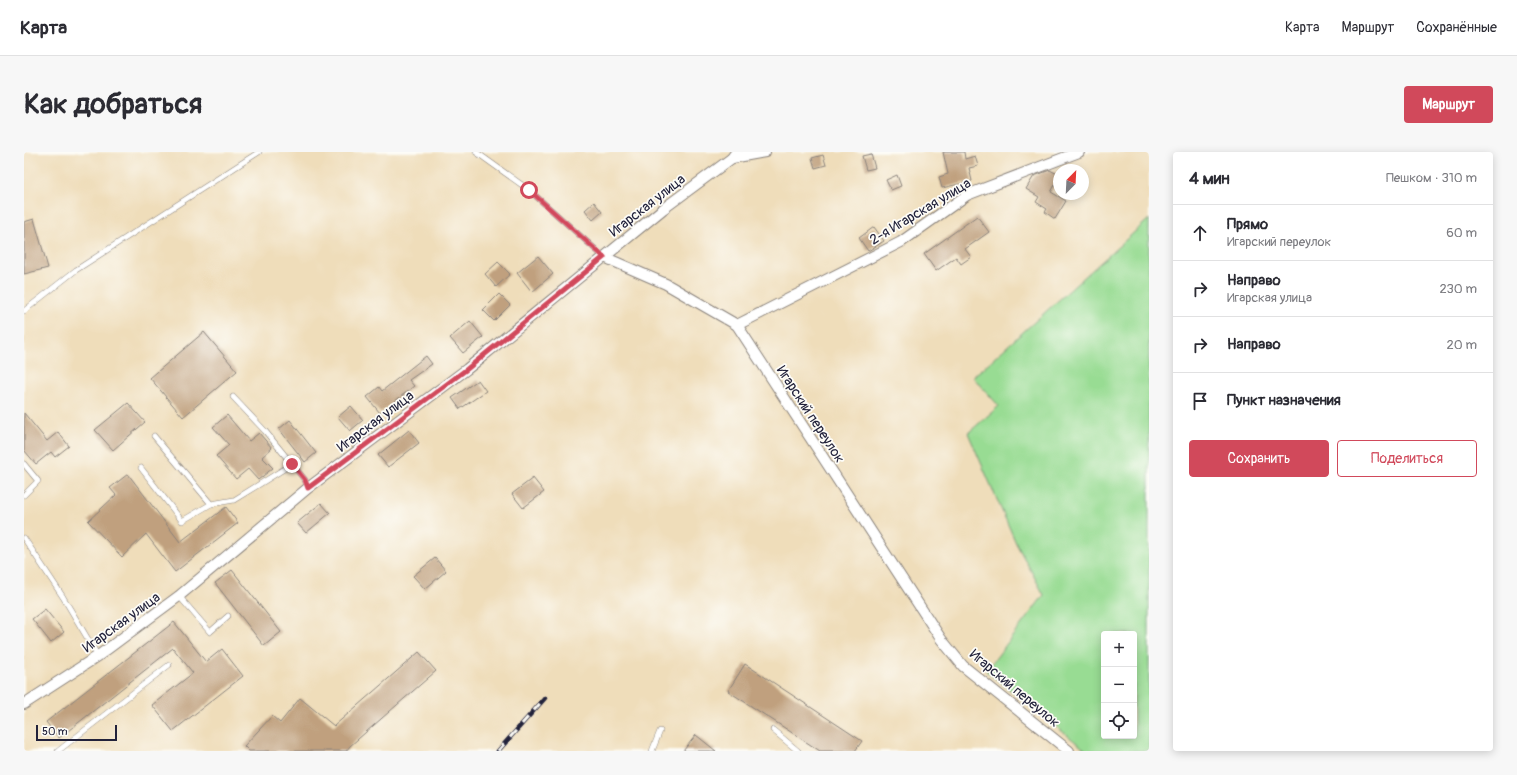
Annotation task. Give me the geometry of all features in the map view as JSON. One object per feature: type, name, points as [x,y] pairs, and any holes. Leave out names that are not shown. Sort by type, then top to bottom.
[{"type":"street","points":[[734,155],[765,152]]},
{"type":"street","name":"2-я Игарская улица","points":[[737,325],[901,242],[967,195],[1078,152]]},
{"type":"street","name":"Игарская улица","points":[[26,700],[98,656],[179,596],[308,488],[467,369],[663,209],[734,155]]},
{"type":"street","name":"Игарский переулок","points":[[604,257],[666,284],[737,325],[941,639],[963,666],[1069,751]]},
{"type":"lane","points":[[24,311],[76,270],[259,152]]},
{"type":"lane","name":"Игарский переулок","points":[[476,152],[529,190],[604,257]]},
{"type":"lane","points":[[233,397],[265,431],[305,480],[308,488]]},
{"type":"lane","points":[[154,436],[211,504]]},
{"type":"lane","points":[[24,464],[38,481],[24,495]]},
{"type":"lane","points":[[141,468],[182,521],[211,504],[234,500],[292,464]]},
{"type":"lane","points":[[24,538],[63,597],[98,656]]},
{"type":"lane","points":[[179,596],[210,632],[228,616]]},
{"type":"lane","points":[[58,751],[169,665]]},
{"type":"lane","points":[[652,751],[660,730]]},
{"type":"lane","points":[[773,730],[798,751]]},
{"type":"green space","points":[[1149,219],[1149,751],[1087,751],[986,671],[1044,595],[1016,543],[968,433],[999,406],[973,377]]},
{"type":"building","points":[[943,152],[964,152],[965,159],[975,156],[978,166],[969,168],[972,181],[942,188],[939,177],[948,174]]},
{"type":"building","points":[[871,154],[875,168],[866,170],[862,156]]},
{"type":"building","points":[[823,155],[826,165],[815,168],[812,158]]},
{"type":"building","points":[[1050,170],[1053,172],[1053,188],[1051,192],[1053,193],[1053,200],[1066,201],[1055,219],[1045,212],[1047,209],[1036,202],[1039,197],[1026,189],[1034,176]]},
{"type":"building","points":[[897,175],[901,186],[891,190],[886,180]]},
{"type":"building","points":[[594,202],[602,212],[593,220],[585,210]]},
{"type":"building","points":[[977,216],[989,232],[965,249],[971,257],[961,264],[956,257],[936,271],[924,254]]},
{"type":"building","points":[[34,219],[48,268],[24,274],[24,222]]},
{"type":"building","points":[[874,227],[884,241],[868,251],[859,238]]},
{"type":"building","points":[[538,256],[553,274],[532,292],[517,273]]},
{"type":"building","points":[[498,262],[510,274],[496,287],[485,274]]},
{"type":"building","points":[[499,294],[510,305],[494,321],[483,310]]},
{"type":"building","points":[[470,321],[483,337],[463,353],[450,338]]},
{"type":"building","points":[[204,332],[237,371],[183,417],[150,378]]},
{"type":"building","points":[[426,356],[432,364],[409,380],[414,386],[380,413],[367,397],[379,387],[382,391]]},
{"type":"building","points":[[478,380],[486,391],[460,409],[452,398]]},
{"type":"building","points":[[128,403],[145,422],[113,450],[95,430]]},
{"type":"building","points":[[351,406],[363,420],[350,431],[338,417]]},
{"type":"building","points":[[24,413],[47,441],[58,432],[69,446],[55,457],[51,452],[36,464],[24,450]]},
{"type":"building","points":[[227,415],[249,441],[259,433],[272,448],[262,457],[273,468],[258,480],[248,469],[236,479],[216,456],[229,445],[213,427]]},
{"type":"building","points":[[290,420],[316,453],[305,462],[279,429]]},
{"type":"building","points":[[409,430],[419,443],[388,467],[378,455]]},
{"type":"building","points":[[128,474],[180,542],[226,507],[238,523],[175,572],[146,534],[122,557],[88,521],[116,495],[110,488]]},
{"type":"building","points":[[533,478],[544,492],[523,508],[512,494]]},
{"type":"building","points":[[321,503],[330,513],[306,533],[297,523]]},
{"type":"building","points":[[435,558],[446,571],[425,589],[413,576]]},
{"type":"building","points":[[232,570],[281,632],[264,646],[215,583]]},
{"type":"building","points":[[45,609],[64,632],[51,643],[32,619]]},
{"type":"building","points":[[174,622],[206,662],[222,649],[243,676],[173,731],[152,705],[193,673],[173,648],[59,738],[46,722]]},
{"type":"building","points":[[419,652],[436,671],[346,751],[249,751],[244,746],[272,716],[280,723],[300,698],[334,726]]},
{"type":"building","points":[[745,664],[862,741],[855,751],[820,751],[728,691]]},
{"type":"building","points":[[696,735],[716,751],[683,751]]},
{"type":"railway","points":[[498,751],[545,698]]},
{"type":"route","points":[[292,464],[305,480],[308,488],[467,369],[604,257],[529,190]]}]
